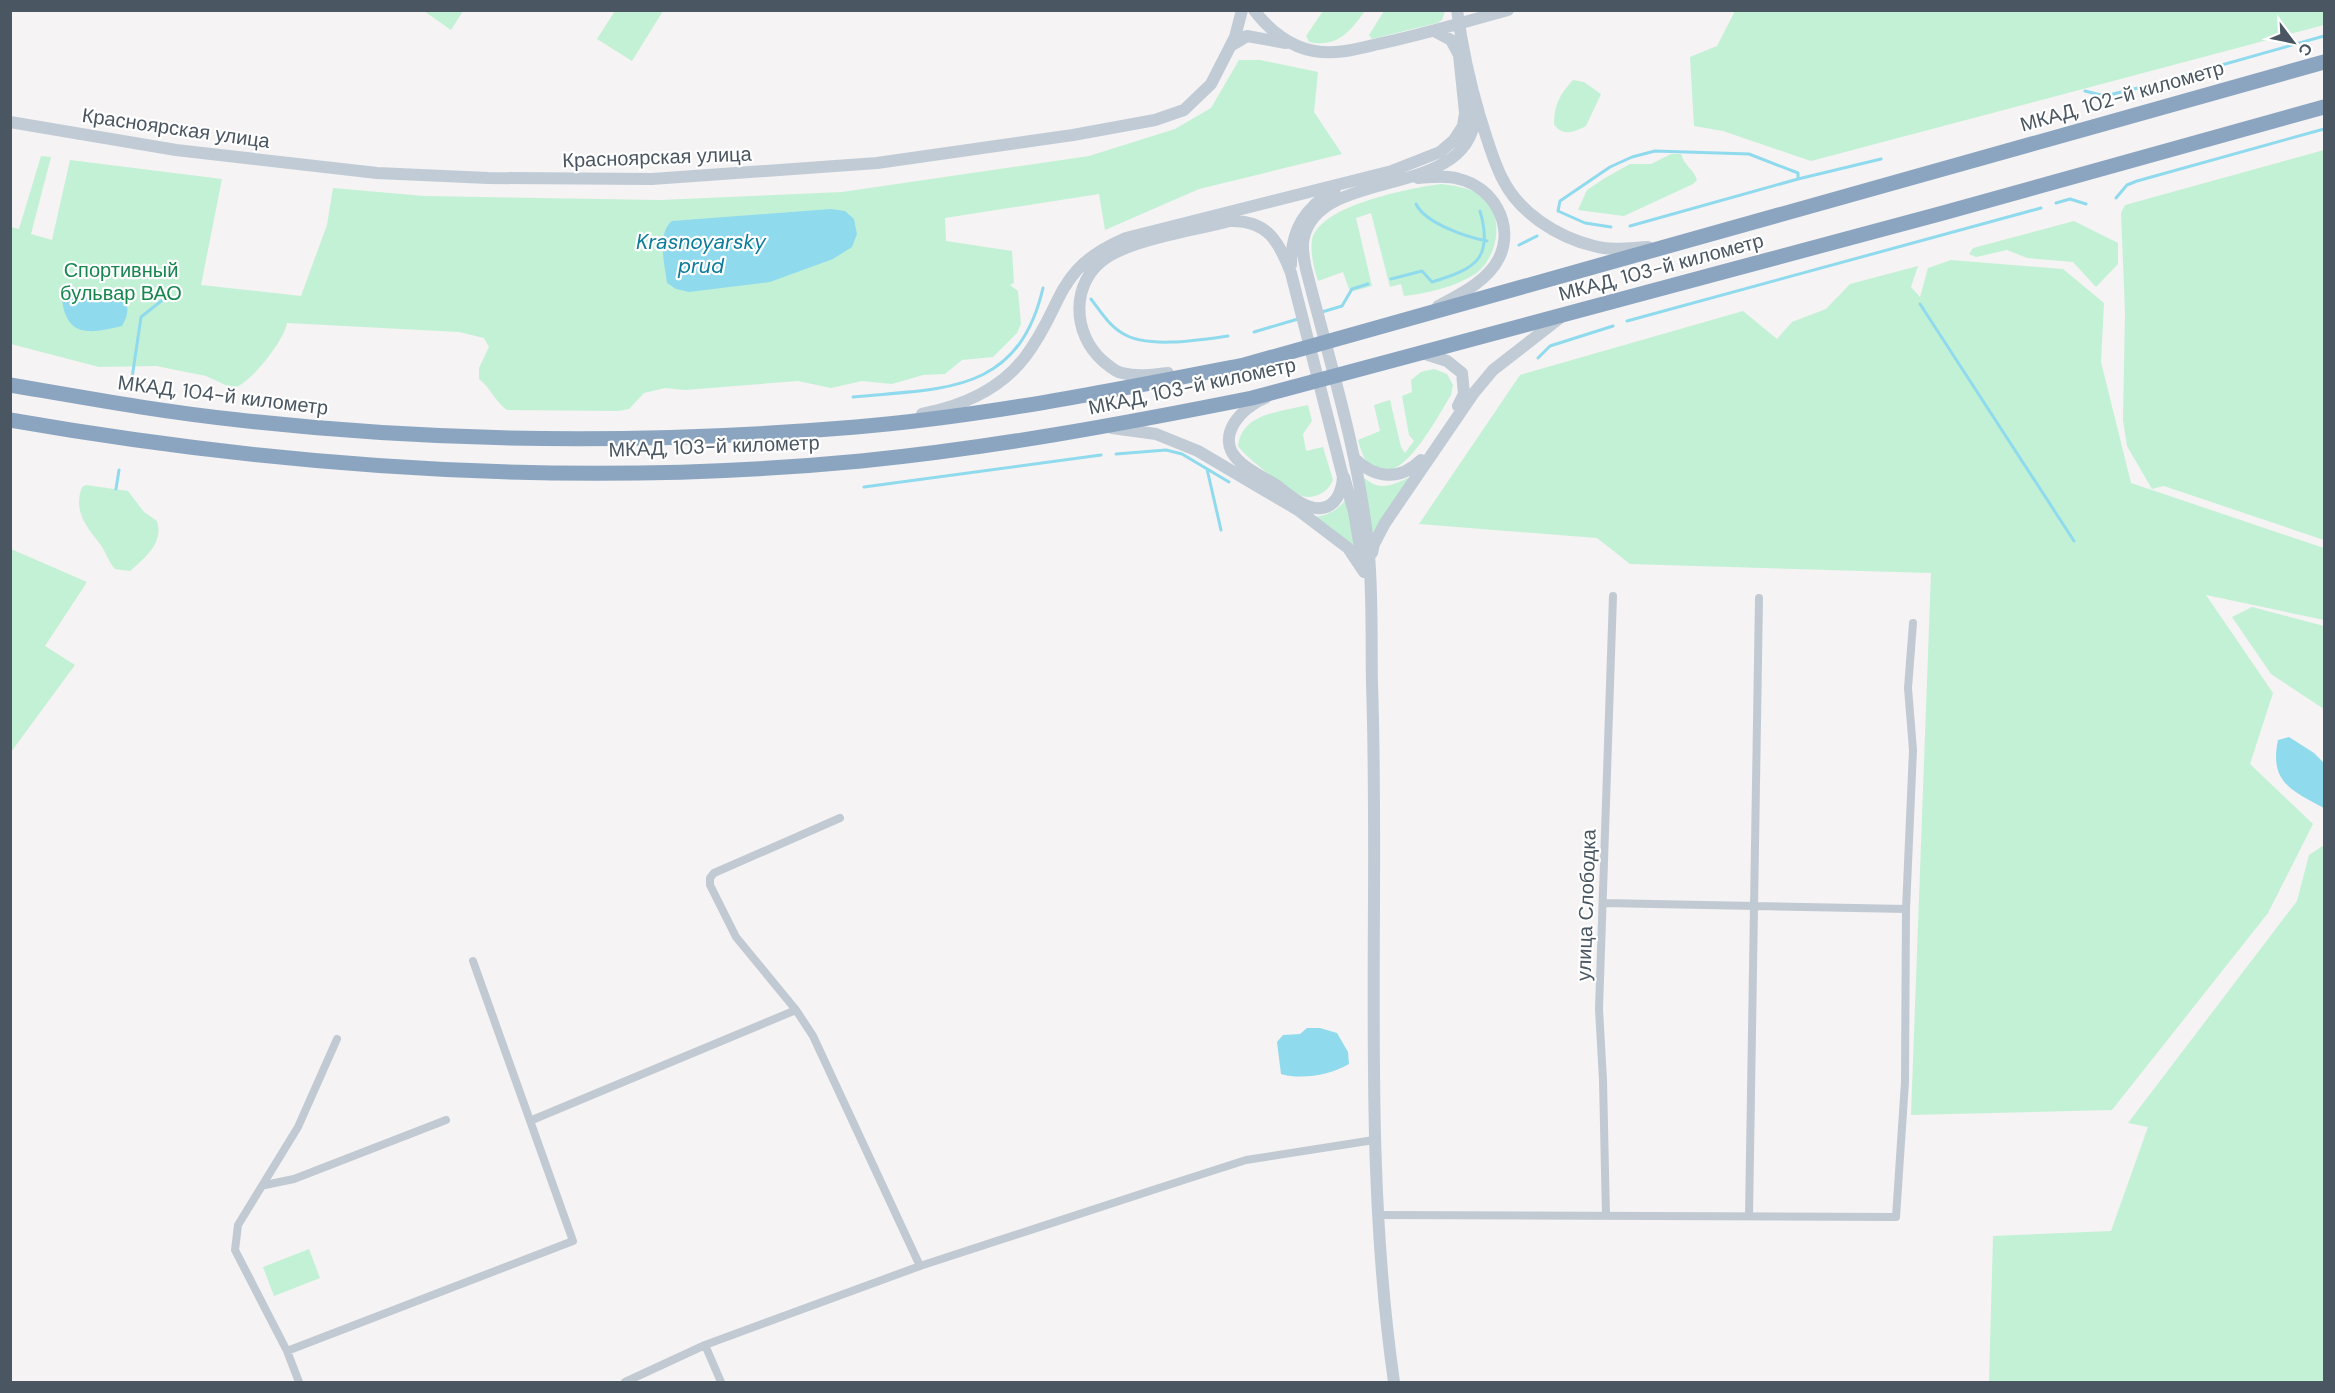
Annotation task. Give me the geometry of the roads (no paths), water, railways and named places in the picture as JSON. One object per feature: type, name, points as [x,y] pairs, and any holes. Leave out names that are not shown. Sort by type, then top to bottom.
[{"type":"highway","name":"МКАД, 102-й километр","points":[[1931,171],[2325,62]]},
{"type":"highway","name":"МКАД, 103-й километр","points":[[10,420],[129,440],[235,454],[512,473],[635,472],[819,463],[967,448],[1096,428],[1252,398],[1943,213],[2325,107]]},
{"type":"highway","name":"МКАД, 103-й километр","points":[[431,435],[603,439],[858,427],[1054,400],[1244,365],[1729,230],[1931,171]]},
{"type":"highway","name":"МКАД, 104-й километр","points":[[10,385],[134,407],[239,420],[431,435]]},
{"type":"main road","name":"Красноярская улица","points":[[10,122],[176,150],[377,173],[577,180],[722,176],[935,157],[1155,120],[1184,110],[1199,98],[1210,84],[1230,48],[1242,10]]},
{"type":"main road","points":[[1254,10],[1276,33],[1295,45]]},
{"type":"main road","points":[[1367,571],[1368,540],[1354,458],[1319,322],[1303,251],[1304,237],[1310,224],[1322,209],[1336,201],[1407,178],[1448,160],[1463,146],[1473,131],[1477,116],[1457,10]]},
{"type":"main road","points":[[1478,10],[1502,12]]},
{"type":"main road","points":[[1230,48],[1241,38],[1247,36],[1295,45],[1313,51],[1334,52],[1436,32],[1502,12]]},
{"type":"main road","points":[[1291,273],[1291,245],[1295,230],[1317,201],[1335,189],[1396,170],[1440,152],[1454,140],[1463,126],[1466,113],[1459,55],[1451,40],[1436,32]]},
{"type":"main road","points":[[1475,100],[1502,179],[1514,198],[1548,227],[1595,247],[1620,249],[1655,246],[1729,230]]},
{"type":"main road","points":[[858,427],[949,408],[973,399],[992,387],[1024,358],[1041,332],[1065,282],[1083,263],[1104,247],[1126,238],[1396,170]]},
{"type":"main road","points":[[1350,337],[1438,306],[1467,291],[1487,274],[1499,259],[1504,228],[1492,199],[1482,189],[1456,178],[1407,178]]},
{"type":"main road","points":[[1244,365],[1146,376],[1120,373],[1090,349],[1083,336],[1079,321],[1083,288],[1092,271],[1106,258],[1129,247],[1230,221],[1246,220],[1263,228],[1281,249],[1291,273],[1343,477],[1339,496],[1322,508],[1311,508],[1237,459],[1230,449],[1228,436],[1233,424],[1245,410],[1258,400],[1294,387]]},
{"type":"main road","points":[[1367,571],[1374,544],[1385,523],[1473,394],[1493,370],[1564,315]]},
{"type":"main road","points":[[1354,458],[1374,473],[1398,475],[1411,470],[1421,460],[1459,405],[1464,394],[1462,373],[1447,361],[1422,353]]},
{"type":"main road","points":[[1096,428],[1156,434],[1198,450],[1298,510],[1348,548],[1367,571]]},
{"type":"main road","points":[[1339,462],[1354,512],[1367,571],[1370,600],[1376,829],[1374,1140],[1385,1320],[1394,1383]]},
{"type":"street","name":"улица Слободка","points":[[1605,1215],[1603,1080],[1599,1009],[1614,596]]},
{"type":"street","points":[[1749,1216],[1759,598]]},
{"type":"street","points":[[1378,1215],[1896,1217],[1905,1082],[1906,909],[1913,750],[1908,688],[1913,623]]},
{"type":"street","points":[[840,818],[714,873],[710,878],[710,885],[736,937],[796,1010],[823,1055],[920,1266]]},
{"type":"street","points":[[1604,903],[1906,909]]},
{"type":"street","points":[[287,1351],[573,1241],[532,1120],[473,962]]},
{"type":"street","points":[[532,1120],[796,1010]]},
{"type":"street","points":[[300,1383],[287,1351],[235,1250],[238,1225],[265,1185],[298,1127],[337,1039]]},
{"type":"street","points":[[265,1185],[294,1179],[446,1120]]},
{"type":"street","points":[[625,1383],[705,1345],[920,1266],[1246,1160],[1374,1140]]},
{"type":"street","points":[[705,1345],[721,1383]]},
{"type":"water","name":"Krasnoyarsky prud","points":[[831,209],[845,211],[854,219],[857,234],[852,247],[833,259],[770,282],[689,292],[676,289],[667,283],[663,242],[667,227],[672,221]]},
{"type":"water","points":[[70,291],[123,295],[127,310],[122,326],[91,331],[75,327],[69,322],[62,300]]},
{"type":"water","points":[[2289,737],[2314,753],[2324,763],[2324,808],[2293,790],[2280,775],[2276,754],[2278,740]]},
{"type":"water","points":[[1307,1028],[1320,1028],[1337,1033],[1348,1052],[1349,1064],[1316,1075],[1298,1077],[1281,1074],[1277,1042],[1283,1035],[1300,1034]]},
{"type":"waterway","points":[[2165,81],[2324,36]]},
{"type":"waterway","points":[[2085,91],[2105,96],[2150,85]]},
{"type":"waterway","points":[[2116,198],[2127,185],[2137,181],[2324,129]]},
{"type":"waterway","points":[[1611,227],[1585,223],[1558,211],[1560,201],[1610,167],[1632,157],[1655,151],[1749,154],[1798,173],[1798,179]]},
{"type":"waterway","points":[[1630,226],[1798,179],[1881,159]]},
{"type":"waterway","points":[[2056,203],[2070,199],[2086,204]]},
{"type":"waterway","points":[[1416,204],[1421,211],[1437,223],[1458,233],[1487,241]]},
{"type":"waterway","points":[[1627,321],[2041,208]]},
{"type":"waterway","points":[[1391,279],[1422,271],[1432,282],[1470,266],[1477,260],[1484,241],[1484,227],[1480,211]]},
{"type":"waterway","points":[[1519,245],[1537,236]]},
{"type":"waterway","points":[[1322,312],[1342,306],[1352,289],[1368,284]]},
{"type":"waterway","points":[[853,397],[946,387],[972,379],[996,367],[1015,349],[1031,323],[1043,288]]},
{"type":"waterway","points":[[132,378],[141,317],[165,298]]},
{"type":"waterway","points":[[1091,299],[1113,326],[1132,338],[1174,342],[1228,336]]},
{"type":"waterway","points":[[1920,304],[2074,541]]},
{"type":"waterway","points":[[1254,332],[1298,319]]},
{"type":"waterway","points":[[1538,358],[1550,346],[1613,326]]},
{"type":"waterway","points":[[1116,454],[1166,450],[1182,454],[1229,482]]},
{"type":"waterway","points":[[864,487],[1101,455]]},
{"type":"waterway","points":[[1207,469],[1221,530]]},
{"type":"waterway","points":[[116,489],[119,470]]},
{"type":"park label","name":"Спортивный бульвар ВАО","points":[[121,282]]}]
